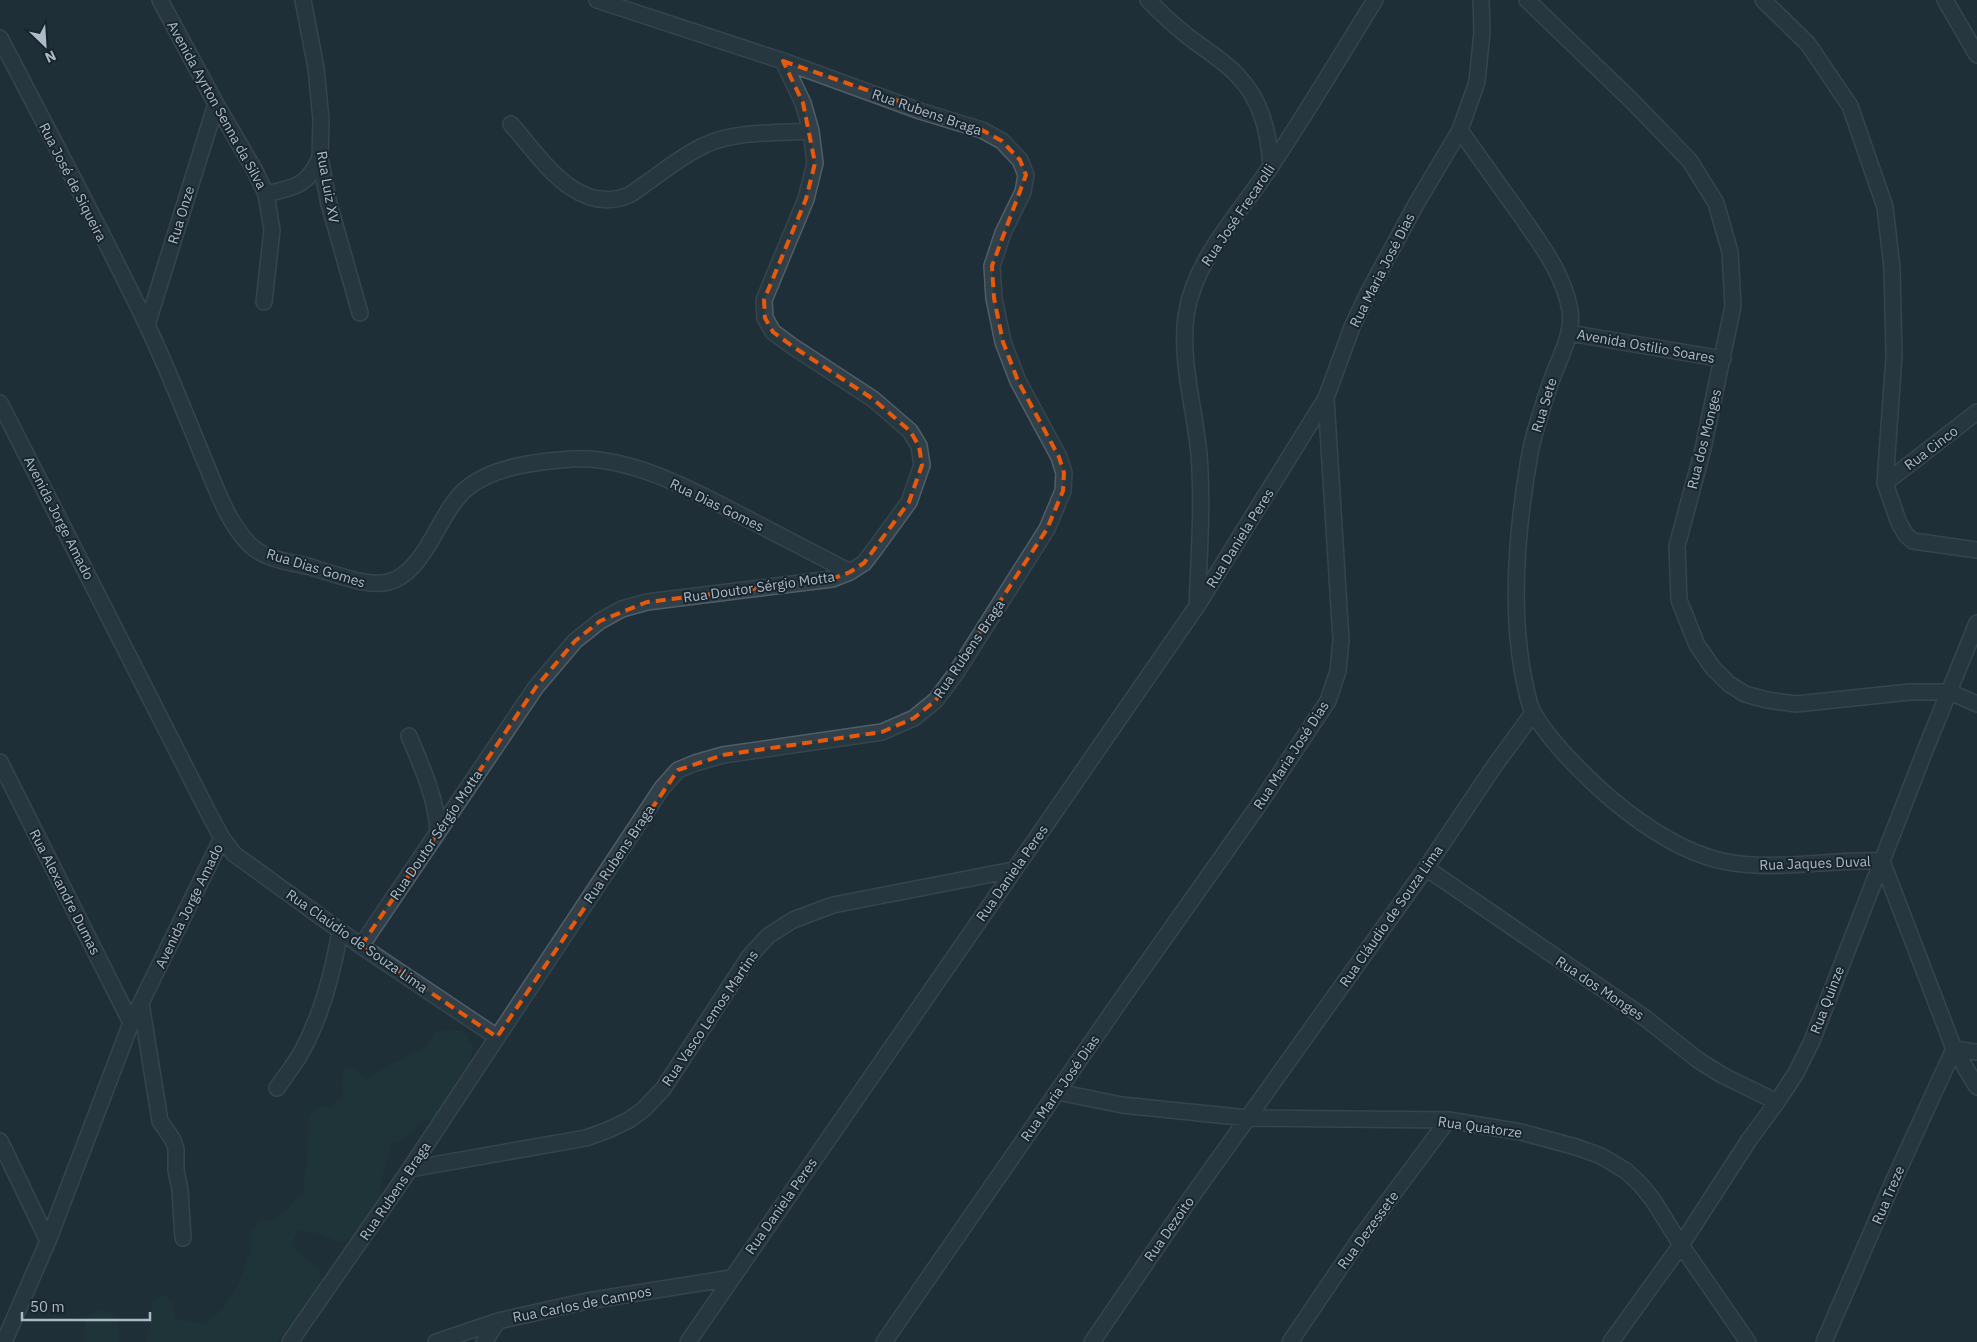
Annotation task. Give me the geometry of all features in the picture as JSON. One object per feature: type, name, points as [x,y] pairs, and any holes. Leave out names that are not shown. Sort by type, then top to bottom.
[{"type":"street","name":"Avenida Ayrton Senna da Silva","points":[[160,0],[266,194],[272,230],[264,302]]},
{"type":"street","name":"Rua Luiz XV","points":[[303,0],[316,68],[321,120],[320,158],[329,204],[360,313]]},
{"type":"street","name":"Rua Rubens Braga","points":[[290,1342],[410,1169],[662,788],[678,770],[695,762],[723,755],[882,732],[914,718],[936,700],[956,674],[1046,529],[1063,492],[1064,473],[1059,457],[1018,381],[1003,342],[994,298],[992,266],[1003,233],[1022,192],[1026,174],[1020,160],[1002,141],[982,130],[920,111],[783,61],[597,0]]},
{"type":"street","points":[[1148,0],[1185,34],[1238,75],[1253,95],[1265,123],[1269,142],[1270,167]]},
{"type":"street","name":"Rua José Frecarolli","points":[[1198,606],[1199,454],[1184,347],[1186,315],[1199,274],[1219,238],[1270,167],[1375,0]]},
{"type":"street","name":"Rua Maria José Dias","points":[[884,1342],[1128,989],[1258,806],[1328,701],[1338,671],[1341,640],[1326,398],[1352,327],[1368,293],[1415,206],[1460,130],[1477,82],[1482,32],[1481,0]]},
{"type":"street","name":"Rua dos Monges","points":[[1527,0],[1632,101],[1690,161],[1716,203],[1730,252],[1733,306],[1703,449],[1677,546],[1679,600],[1697,646],[1713,668],[1729,684],[1745,694],[1767,700],[1796,704],[1910,692],[1950,692],[1977,704]]},
{"type":"street","points":[[1763,0],[1808,44],[1850,106],[1885,207],[1892,268],[1894,356],[1885,483],[1899,523],[1906,535],[1913,541],[1977,550]]},
{"type":"street","points":[[1945,0],[1977,55]]},
{"type":"street","name":"Rua José de Siqueira","points":[[0,38],[147,325]]},
{"type":"street","name":"Rua Doutor Sérgio Motta","points":[[361,946],[536,687],[575,641],[600,621],[622,609],[647,602],[832,579],[850,572],[864,563],[909,502],[922,465],[919,446],[910,431],[873,399],[792,346],[774,332],[765,318],[764,300],[806,199],[814,163],[811,130],[803,103],[783,61]]},
{"type":"street","name":"Rua Onze","points":[[147,325],[216,104]]},
{"type":"street","points":[[511,124],[563,183],[584,196],[608,200],[629,195],[687,154],[707,144],[736,137],[811,130]]},
{"type":"street","name":"Rua Sete","points":[[1460,130],[1552,260],[1567,297],[1570,312],[1569,333],[1550,383],[1532,445],[1518,523],[1518,641],[1525,687],[1533,713]]},
{"type":"street","points":[[266,194],[304,181],[314,172],[320,158]]},
{"type":"street","name":"Rua Dias Gomes","points":[[147,325],[220,496],[235,525],[251,546],[269,557],[371,585],[392,582],[408,572],[424,555],[446,513],[465,489],[484,478],[512,467],[574,459],[606,460],[650,474],[698,493],[850,572]]},
{"type":"street","name":"Avenida Ostilio Soares","points":[[1569,333],[1723,359]]},
{"type":"street","name":"Rua Daniela Peres","points":[[688,1342],[1013,870],[1198,606],[1326,398]]},
{"type":"street","name":"Avenida Jorge Amado","points":[[0,402],[222,838],[131,1023],[48,1241],[4,1342]]},
{"type":"street","name":"Rua Cinco","points":[[1885,483],[1977,412]]},
{"type":"street","name":"Rua Quinze","points":[[1611,1342],[1681,1245],[1749,1140],[1796,1073],[1812,1041],[1926,748],[1977,623]]},
{"type":"street","name":"Rua Jaques Duval","points":[[1533,713],[1563,752],[1595,785],[1622,807],[1680,845],[1721,860],[1760,866],[1852,860],[1882,861]]},
{"type":"street","name":"Rua Cláudio de Souza Lima","points":[[1248,1118],[1426,868],[1493,768],[1533,713]]},
{"type":"street","points":[[409,736],[432,792],[437,812],[438,832]]},
{"type":"street","name":"Rua Alexandre Dumas","points":[[0,762],[131,1023]]},
{"type":"street","name":"Rua Claúdio de Souza Lima","points":[[222,838],[234,854],[340,931],[497,1037]]},
{"type":"street","points":[[1882,861],[1954,1048],[1977,1086]]},
{"type":"street","name":"Rua dos Monges","points":[[1426,868],[1645,1018],[1698,1060],[1722,1075],[1777,1102]]},
{"type":"street","name":"Rua Vasco Lemos Martins","points":[[410,1169],[586,1138],[629,1120],[644,1109],[663,1089],[749,957],[768,936],[793,920],[833,905],[1013,870]]},
{"type":"street","points":[[277,1088],[302,1050],[321,1011],[333,971],[340,931]]},
{"type":"street","points":[[141,1002],[160,1121],[173,1140],[176,1149],[176,1170],[180,1190],[183,1238]]},
{"type":"street","points":[[1954,1048],[1977,1052]]},
{"type":"street","name":"Rua Treze","points":[[1824,1342],[1954,1048]]},
{"type":"street","name":"Rua Quatorze","points":[[1058,1092],[1122,1105],[1248,1118],[1448,1120],[1521,1132],[1601,1156],[1626,1171],[1653,1200],[1681,1245],[1748,1342]]},
{"type":"street","name":"Rua Dezoito","points":[[1092,1342],[1248,1118]]},
{"type":"street","name":"Rua Dezessete","points":[[1290,1342],[1361,1237],[1448,1120]]},
{"type":"street","points":[[0,1141],[48,1241]]},
{"type":"street","name":"Rua Carlos de Campos","points":[[436,1342],[498,1320],[587,1301],[731,1278]]},
{"type":"street","points":[[484,1342],[498,1320]]},
{"type":"highlighted area","points":[[783,61],[982,130],[1002,141],[1020,160],[1026,175],[992,266],[994,298],[1003,342],[1018,381],[1059,457],[1064,473],[1063,491],[1047,529],[936,700],[914,718],[882,732],[723,755],[678,770],[497,1037],[361,946],[536,687],[575,641],[600,621],[647,602],[832,579],[850,572],[864,563],[909,502],[922,465],[919,446],[910,431],[873,399],[773,332],[765,318],[764,300],[806,199],[815,163],[803,103]]},
{"type":"green space","points":[[463,1030],[473,1046],[469,1066],[433,1118],[420,1122],[404,1140],[392,1144],[380,1183],[381,1196],[359,1230],[342,1244],[321,1234],[298,1230],[291,1245],[319,1270],[322,1286],[277,1342],[146,1342],[151,1320],[152,1302],[162,1294],[171,1300],[176,1319],[204,1324],[222,1310],[238,1285],[252,1247],[251,1231],[259,1220],[272,1220],[289,1208],[305,1188],[304,1178],[309,1117],[320,1107],[331,1107],[343,1095],[342,1077],[345,1067],[354,1067],[366,1081],[384,1068],[425,1047],[436,1031]]},
{"type":"green space","points":[[98,1310],[111,1312],[119,1321],[119,1342],[84,1342],[85,1319]]}]
